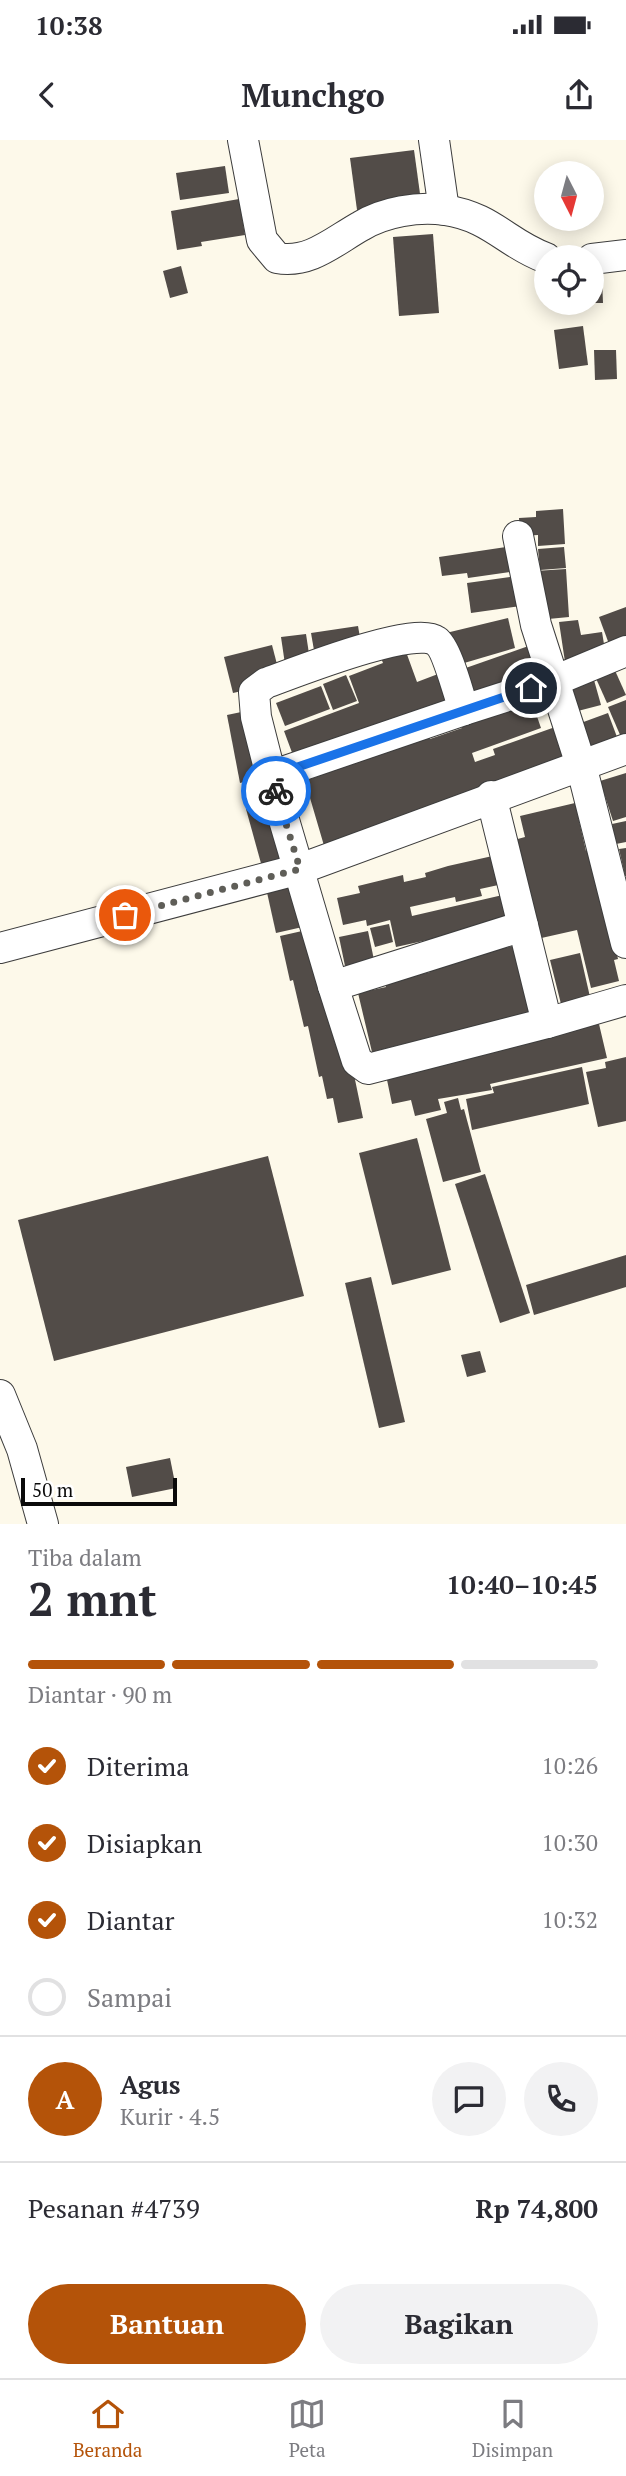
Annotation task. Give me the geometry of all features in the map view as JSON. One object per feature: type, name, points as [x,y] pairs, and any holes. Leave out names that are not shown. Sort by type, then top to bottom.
[{"type":"street","points":[[243,140],[262,240],[277,258],[312,255],[362,225],[414,209],[444,210],[485,221],[525,250],[534,253]]},
{"type":"street","points":[[434,140],[444,210]]},
{"type":"street","points":[[604,258],[626,255]]},
{"type":"street","points":[[518,536],[536,625],[581,765],[626,943]]},
{"type":"street","points":[[464,710],[441,646],[426,637],[395,640],[265,683],[254,692],[271,776],[357,1061],[368,1069],[626,1000]]},
{"type":"street","points":[[271,776],[554,681],[626,651]]},
{"type":"street","points":[[0,948],[300,869],[626,748]]},
{"type":"street","points":[[491,796],[547,1023]]},
{"type":"street","points":[[334,986],[523,926]]},
{"type":"street","points":[[0,1395],[22,1449],[43,1524]]},
{"type":"building","points":[[414,150],[421,201],[357,210],[350,158]]},
{"type":"building","points":[[225,166],[229,193],[180,200],[176,173]]},
{"type":"building","points":[[239,199],[245,235],[201,242],[202,246],[177,250],[171,211]]},
{"type":"building","points":[[433,234],[439,313],[399,316],[393,237]]},
{"type":"building","points":[[181,266],[188,293],[170,298],[163,271]]},
{"type":"building","points":[[583,326],[588,365],[559,369],[554,330]]},
{"type":"building","points":[[594,350],[616,350],[617,379],[595,380]]},
{"type":"building","points":[[563,509],[565,544],[538,546],[538,535],[520,536],[519,518],[536,517],[536,511]]},
{"type":"building","points":[[506,547],[510,572],[468,578],[467,573],[442,576],[439,557]]},
{"type":"building","points":[[564,547],[566,568],[540,570],[538,549]]},
{"type":"building","points":[[566,569],[569,617],[538,620],[535,571]]},
{"type":"building","points":[[517,576],[521,606],[471,613],[467,583]]},
{"type":"building","points":[[626,607],[626,638],[609,644],[599,617]]},
{"type":"building","points":[[508,618],[515,648],[454,666],[446,633]]},
{"type":"building","points":[[578,620],[581,635],[602,632],[606,656],[565,662],[559,622]]},
{"type":"building","points":[[358,626],[362,649],[315,656],[311,633]]},
{"type":"building","points":[[306,634],[311,667],[286,671],[281,637]]},
{"type":"building","points":[[537,643],[548,674],[471,702],[460,670]]},
{"type":"building","points":[[272,645],[279,672],[255,688],[233,693],[224,657]]},
{"type":"building","points":[[405,649],[417,682],[438,674],[451,709],[297,766],[284,731],[359,703],[349,676],[383,663],[381,658]]},
{"type":"building","points":[[613,666],[626,695],[607,703],[594,674]]},
{"type":"building","points":[[346,675],[357,701],[333,710],[323,684]]},
{"type":"building","points":[[594,680],[601,705],[574,712],[567,687]]},
{"type":"building","points":[[321,686],[330,709],[285,726],[276,703]]},
{"type":"building","points":[[626,700],[626,743],[624,744],[608,707]]},
{"type":"building","points":[[532,702],[541,728],[472,753],[475,762],[495,755],[493,749],[558,726],[572,763],[325,849],[305,781],[429,735],[430,739],[462,728],[461,723],[487,714],[488,718]]},
{"type":"building","points":[[246,711],[260,778],[240,783],[227,715]]},
{"type":"building","points":[[608,713],[617,737],[587,749],[578,724]]},
{"type":"building","points":[[626,773],[626,817],[613,821],[600,781]]},
{"type":"building","points":[[275,802],[288,861],[262,867],[246,809]]},
{"type":"building","points":[[575,803],[586,851],[592,850],[618,959],[614,960],[619,981],[591,988],[577,930],[537,939],[514,840],[525,837],[520,816]]},
{"type":"building","points":[[626,821],[626,842],[616,844],[612,824]]},
{"type":"building","points":[[626,848],[626,876],[625,876],[619,849]]},
{"type":"building","points":[[497,855],[503,884],[480,889],[482,896],[456,902],[455,897],[410,907],[412,916],[507,894],[513,921],[396,947],[390,920],[367,926],[366,920],[343,925],[337,898],[360,893],[358,886],[403,875],[404,882],[426,877],[425,873],[448,866]]},
{"type":"building","points":[[296,881],[307,926],[276,933],[266,888]]},
{"type":"building","points":[[389,924],[393,942],[375,947],[370,928]]},
{"type":"building","points":[[311,929],[353,1070],[363,1118],[338,1123],[333,1098],[327,1099],[322,1076],[319,1077],[308,1026],[304,1027],[293,980],[290,981],[280,936]]},
{"type":"building","points":[[368,931],[374,960],[345,966],[339,937]]},
{"type":"building","points":[[517,945],[534,1018],[491,1022],[372,1052],[358,993],[386,987],[383,977],[406,978],[430,972],[428,966]]},
{"type":"building","points":[[580,953],[590,997],[561,1004],[550,960]]},
{"type":"building","points":[[599,1024],[607,1058],[490,1084],[492,1090],[438,1099],[441,1110],[415,1116],[411,1100],[392,1104],[386,1075],[430,1062]]},
{"type":"building","points":[[626,1057],[626,1121],[598,1127],[586,1072],[606,1068],[605,1062]]},
{"type":"building","points":[[582,1067],[589,1104],[472,1130],[466,1099],[494,1093],[492,1087]]},
{"type":"building","points":[[458,1098],[461,1110],[464,1109],[481,1172],[443,1182],[426,1119],[447,1113],[444,1102]]},
{"type":"building","points":[[417,1138],[451,1270],[392,1285],[359,1153]]},
{"type":"building","points":[[268,1156],[304,1296],[54,1361],[18,1220]]},
{"type":"building","points":[[485,1174],[530,1313],[500,1323],[455,1184]]},
{"type":"building","points":[[626,1255],[626,1287],[534,1315],[526,1285]]},
{"type":"building","points":[[371,1277],[405,1422],[379,1428],[345,1283]]},
{"type":"building","points":[[480,1351],[486,1372],[467,1377],[461,1355]]},
{"type":"building","points":[[170,1458],[176,1488],[132,1497],[126,1467]]},
{"type":"way so far","points":[[125,915],[300,869],[276,791]]},
{"type":"route","points":[[276,791],[271,776],[531,688]]}]
